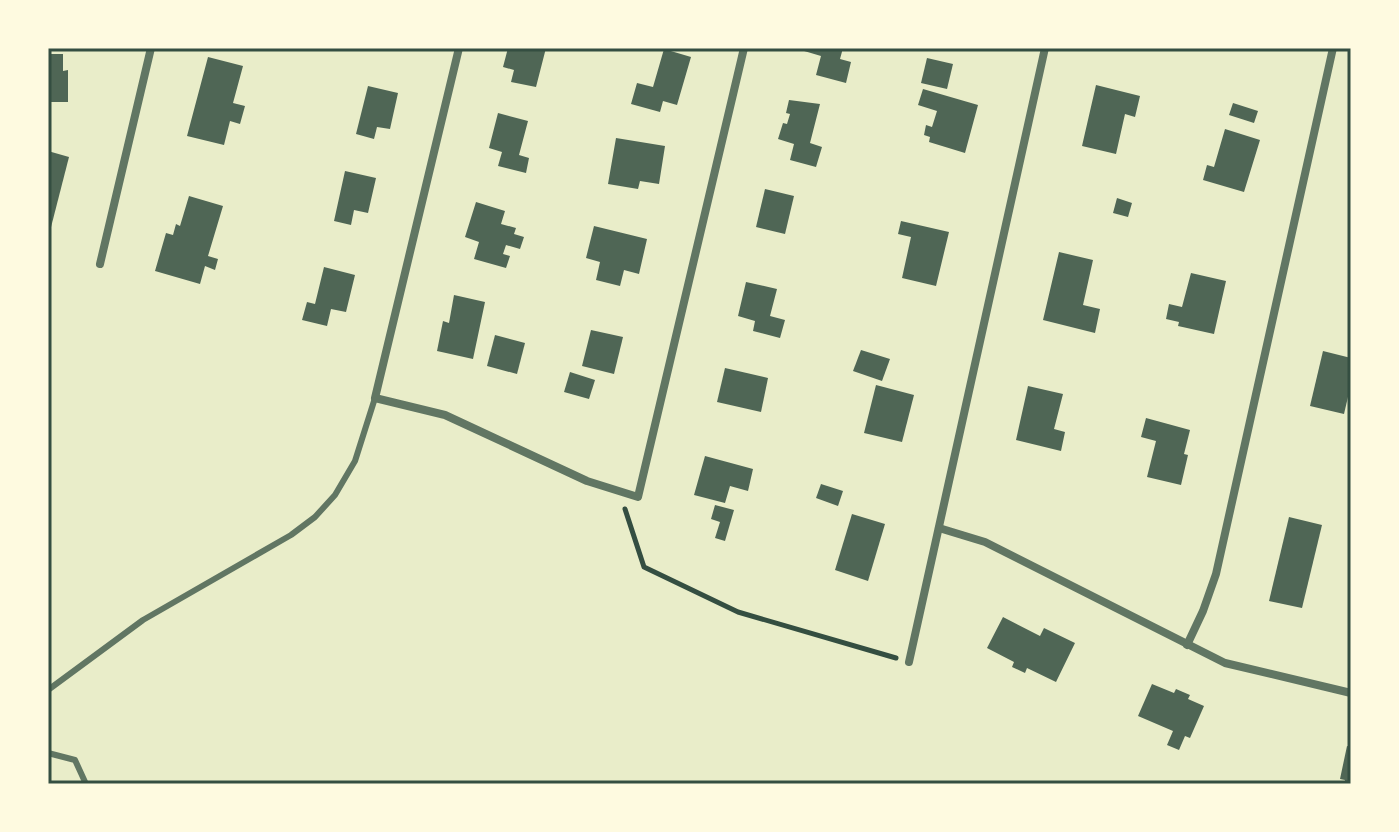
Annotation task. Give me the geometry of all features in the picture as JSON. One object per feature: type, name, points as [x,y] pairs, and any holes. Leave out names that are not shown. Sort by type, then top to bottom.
[{"type":"street","points":[[100,264],[151,48]]},
{"type":"street","points":[[459,48],[375,398],[445,415],[587,481],[638,497],[744,48]]},
{"type":"street","points":[[909,662],[1045,48]]},
{"type":"street","points":[[1187,645],[1216,574],[1333,48]]},
{"type":"street","points":[[939,528],[985,542],[1187,645],[1241,668],[1351,693]]},
{"type":"lane","points":[[48,690],[143,620],[291,535],[315,517],[335,495],[355,461],[375,398]]},
{"type":"lane","points":[[48,753],[75,760],[86,784]]},
{"type":"path","points":[[620,493],[644,567],[738,612],[909,662]]},
{"type":"building","points":[[508,48],[546,48],[536,87],[511,82],[514,70],[503,67]]},
{"type":"building","points":[[794,48],[843,48],[840,59],[851,62],[846,83],[816,75],[821,56]]},
{"type":"building","points":[[664,49],[691,57],[677,105],[663,101],[660,112],[631,104],[637,83],[653,87]]},
{"type":"building","points":[[48,54],[63,54],[63,71],[68,70],[68,102],[51,102],[51,93],[48,93]]},
{"type":"building","points":[[208,57],[243,66],[233,103],[245,106],[240,124],[230,121],[224,145],[187,136]]},
{"type":"building","points":[[927,58],[953,64],[947,89],[921,83]]},
{"type":"building","points":[[1096,85],[1140,96],[1135,117],[1125,114],[1116,154],[1082,146]]},
{"type":"building","points":[[368,86],[398,93],[390,129],[377,127],[374,139],[356,134]]},
{"type":"building","points":[[923,89],[978,105],[965,153],[929,142],[930,137],[924,135],[926,125],[932,127],[937,111],[918,105]]},
{"type":"building","points":[[789,100],[820,104],[810,143],[822,147],[816,167],[790,160],[794,144],[778,139],[783,123],[787,124],[790,114],[786,113]]},
{"type":"building","points":[[1233,103],[1258,111],[1254,123],[1229,115]]},
{"type":"building","points":[[498,113],[528,121],[519,155],[529,158],[526,173],[498,166],[502,152],[489,148]]},
{"type":"building","points":[[1225,129],[1260,140],[1244,192],[1203,180],[1207,165],[1214,167]]},
{"type":"building","points":[[616,138],[665,146],[659,184],[640,181],[638,189],[608,184]]},
{"type":"building","points":[[48,151],[69,157],[49,235],[48,234]]},
{"type":"building","points":[[345,171],[376,178],[368,213],[354,210],[351,225],[334,221]]},
{"type":"building","points":[[765,189],[794,196],[785,234],[756,227]]},
{"type":"building","points":[[189,196],[223,206],[208,256],[218,259],[215,270],[205,266],[200,284],[155,271],[166,233],[173,235],[176,224],[180,226]]},
{"type":"building","points":[[1117,198],[1132,203],[1128,217],[1113,213]]},
{"type":"building","points":[[476,202],[505,211],[501,224],[516,228],[514,234],[524,237],[520,249],[506,245],[503,254],[510,256],[506,268],[474,259],[479,242],[465,237]]},
{"type":"building","points":[[901,221],[949,232],[936,286],[902,278],[911,237],[898,234]]},
{"type":"building","points":[[594,226],[647,239],[639,274],[624,270],[620,286],[596,280],[600,262],[586,258]]},
{"type":"building","points":[[1059,252],[1093,260],[1083,305],[1100,309],[1095,333],[1043,320]]},
{"type":"building","points":[[324,267],[355,275],[346,312],[331,309],[327,326],[302,320],[307,302],[315,304]]},
{"type":"building","points":[[1191,273],[1226,281],[1214,334],[1178,326],[1179,322],[1166,319],[1169,304],[1182,307]]},
{"type":"building","points":[[746,282],[777,289],[770,316],[785,320],[780,338],[753,331],[755,321],[738,316]]},
{"type":"building","points":[[454,295],[485,302],[473,359],[437,351],[443,321],[449,323]]},
{"type":"building","points":[[591,330],[623,337],[614,374],[582,366]]},
{"type":"building","points":[[495,335],[525,343],[517,374],[487,366]]},
{"type":"building","points":[[861,350],[890,359],[882,381],[853,371]]},
{"type":"building","points":[[1323,351],[1351,358],[1351,384],[1344,414],[1310,406]]},
{"type":"building","points":[[725,368],[768,378],[761,412],[717,402]]},
{"type":"building","points":[[570,372],[595,380],[589,399],[564,392]]},
{"type":"building","points":[[876,385],[914,395],[902,442],[864,433]]},
{"type":"building","points":[[1028,386],[1063,394],[1054,429],[1065,432],[1061,451],[1016,440]]},
{"type":"building","points":[[1146,418],[1190,430],[1181,485],[1147,477],[1156,441],[1141,437]]},
{"type":"building","points":[[705,456],[753,469],[748,491],[730,486],[725,503],[694,495]]},
{"type":"building","points":[[821,484],[843,491],[838,506],[816,498]]},
{"type":"building","points":[[715,505],[734,510],[725,541],[715,538],[720,522],[711,519]]},
{"type":"building","points":[[852,514],[885,524],[868,581],[835,570]]},
{"type":"building","points":[[1289,517],[1322,525],[1302,608],[1269,601]]},
{"type":"building","points":[[1003,617],[1040,636],[1044,628],[1075,643],[1056,682],[1027,668],[1025,673],[1012,667],[1014,662],[987,648]]},
{"type":"building","points":[[1152,684],[1174,693],[1176,689],[1204,706],[1190,738],[1185,736],[1179,750],[1167,745],[1173,731],[1138,716]]},
{"type":"building","points":[[1347,746],[1351,747],[1351,784],[1344,784],[1345,780],[1340,779]]}]
